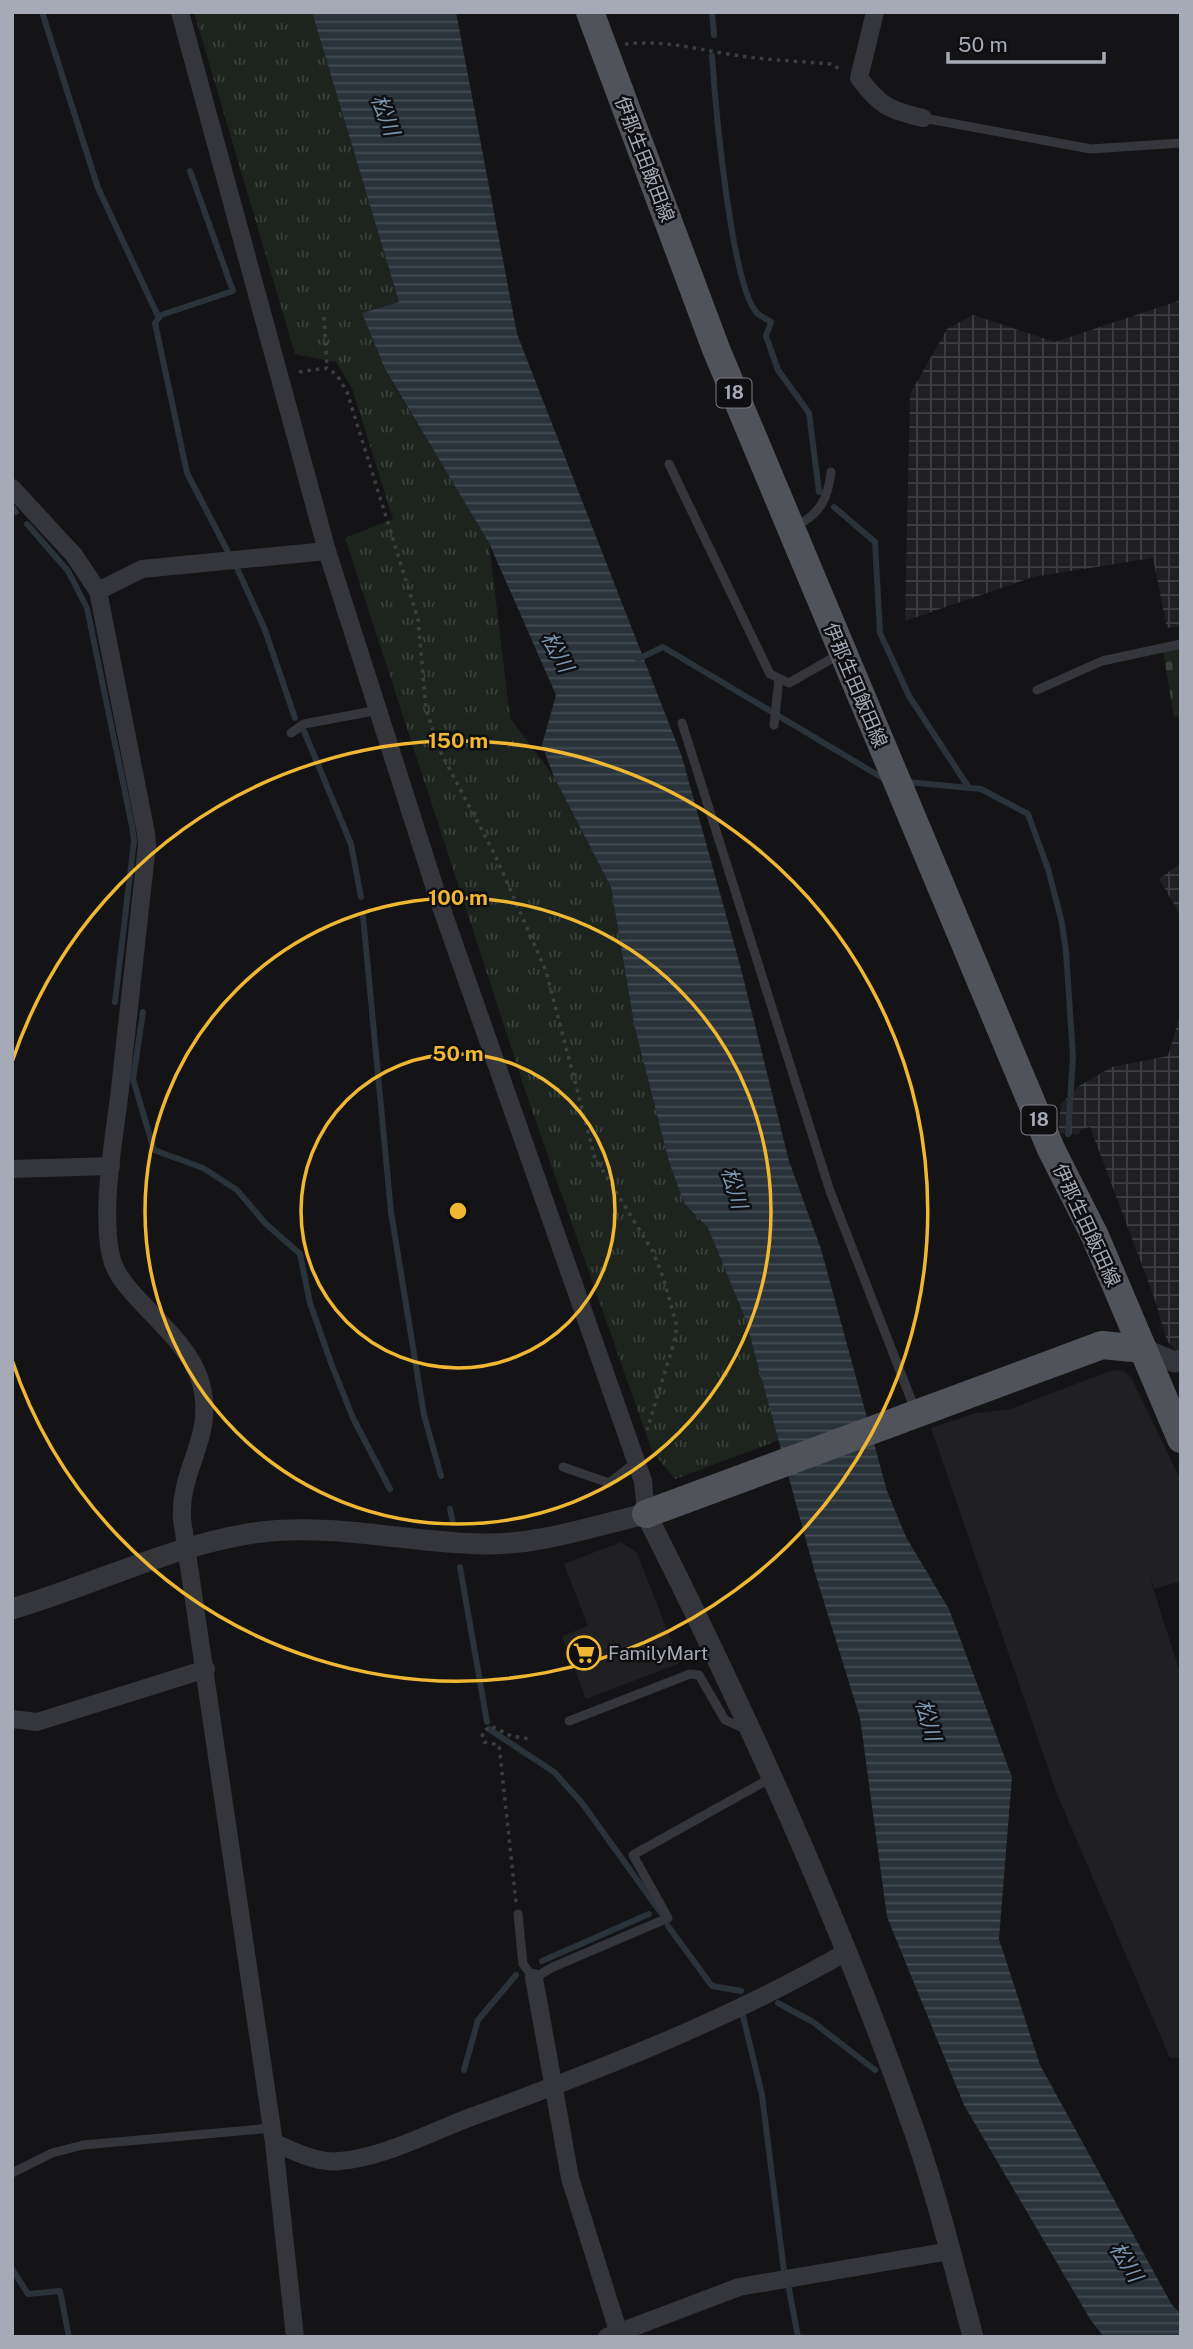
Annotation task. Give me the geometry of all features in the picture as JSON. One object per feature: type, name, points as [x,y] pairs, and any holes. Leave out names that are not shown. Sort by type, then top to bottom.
[{"type":"main road","name":"伊那生田飯田線","points":[[590,12],[716,349],[1051,1149],[1095,1236],[1181,1439]]},
{"type":"main road","points":[[646,1514],[1102,1345],[1143,1349]]},
{"type":"street","points":[[180,12],[327,551],[439,901],[643,1481],[646,1514],[772,1778],[846,1952],[916,2134],[973,2337]]},
{"type":"street","points":[[874,12],[869,47],[859,78],[873,97],[888,109],[923,118]]},
{"type":"street","points":[[12,488],[74,555],[98,591],[147,845],[111,1166],[108,1238],[111,1259],[121,1279],[178,1339],[199,1379],[205,1425],[181,1502],[273,2135],[295,2337]]},
{"type":"street","points":[[98,591],[142,569],[327,551]]},
{"type":"street","points":[[12,1169],[111,1166]]},
{"type":"street","points":[[1143,1349],[1175,1362],[1181,1361]]},
{"type":"street","points":[[12,1609],[187,1550],[260,1532],[324,1530],[484,1544],[524,1542],[646,1514]]},
{"type":"street","points":[[12,1719],[37,1722],[206,1670]]},
{"type":"street","points":[[273,2135],[320,2161],[366,2157],[556,2086],[783,1988],[846,1952]]},
{"type":"street","points":[[534,1978],[556,2086],[570,2178],[616,2335],[739,2287],[950,2251]]},
{"type":"lane","points":[[923,118],[1091,149],[1181,143]]},
{"type":"lane","points":[[669,464],[770,674],[789,683],[842,653]]},
{"type":"lane","points":[[790,527],[816,514],[828,491],[831,472]]},
{"type":"lane","points":[[1037,690],[1102,661],[1181,644]]},
{"type":"lane","points":[[774,725],[779,679]]},
{"type":"lane","points":[[291,733],[304,724],[379,710]]},
{"type":"lane","points":[[682,723],[830,1191],[911,1416]]},
{"type":"lane","points":[[563,1467],[609,1483],[636,1462]]},
{"type":"lane","points":[[569,1721],[690,1674],[699,1675],[725,1720],[750,1731]]},
{"type":"lane","points":[[517,1914],[523,1964],[534,1978],[668,1918],[633,1855],[772,1778]]},
{"type":"lane","points":[[12,2173],[52,2153],[83,2145],[273,2135]]},
{"type":"path","points":[[603,47],[649,41],[680,44],[729,54],[831,64],[859,78]]},
{"type":"path","points":[[324,317],[327,368]]},
{"type":"path","points":[[279,378],[315,368],[327,368],[337,375],[347,392],[418,619],[426,709],[439,749],[495,855],[546,971],[595,1158],[652,1250],[677,1326],[636,1462]]},
{"type":"path","points":[[517,1914],[499,1745],[484,1742],[482,1733],[491,1726],[511,1736],[530,1740]]},
{"type":"shaded area","points":[[1181,300],[1181,626],[1167,628],[1153,558],[1033,577],[905,621],[910,394],[947,329],[973,315],[1055,342]]},
{"type":"shaded area","points":[[1181,863],[1181,916],[1159,879]]},
{"type":"shaded area","points":[[1181,1012],[1180,1355],[1167,1341],[1154,1297],[1090,1127],[1082,1129],[1078,1135],[1058,1133],[1061,1104],[1079,1086],[1112,1067],[1168,1056]]},
{"type":"shaded area","points":[[1112,1370],[1124,1371],[1131,1377],[1181,1481],[1181,1581],[1155,1589],[1149,1575],[1181,1676],[1181,2057],[1170,2058],[1057,1794],[931,1428],[976,1413],[1011,1409]]},
{"type":"shaded area","points":[[621,1542],[637,1553],[680,1663],[586,1699],[562,1636],[588,1626],[564,1564]]},
{"type":"green space","points":[[194,12],[312,12],[399,302],[363,313],[385,370],[489,543],[510,718],[554,777],[611,887],[634,1024],[669,1162],[684,1203],[708,1228],[745,1318],[779,1440],[675,1479],[652,1451],[528,1099],[345,538],[393,519],[352,388],[336,362],[295,354]]},
{"type":"green space","points":[[1181,647],[1181,714],[1174,717],[1163,651]]},
{"type":"water","name":"松川","points":[[312,12],[456,12],[517,334],[682,757],[740,965],[789,1161],[821,1249],[887,1491],[906,1537],[949,1609],[1012,1777],[999,1939],[1040,2065],[1172,2305],[1181,2314],[1181,2337],[1104,2337],[1090,2319],[964,2105],[887,1917],[860,1718],[815,1573],[745,1318],[708,1228],[684,1203],[669,1162],[634,1024],[611,887],[554,777],[542,745],[556,695],[489,543],[385,369],[362,313],[399,302]]},
{"type":"waterway","points":[[42,12],[98,188],[158,316]]},
{"type":"waterway","points":[[712,12],[714,35]]},
{"type":"waterway","points":[[712,56],[726,191],[739,268],[757,313],[771,322],[766,336],[778,370],[809,413],[819,492]]},
{"type":"waterway","points":[[190,171],[233,291],[161,315],[155,323],[187,473],[227,550]]},
{"type":"waterway","points":[[12,507],[16,512]]},
{"type":"waterway","points":[[834,507],[875,542],[880,633],[909,696],[969,788]]},
{"type":"waterway","points":[[27,524],[68,571],[87,608],[132,826],[134,841],[115,1002]]},
{"type":"waterway","points":[[237,568],[265,630],[295,718]]},
{"type":"waterway","points":[[638,659],[663,647],[886,780]]},
{"type":"waterway","points":[[304,731],[351,844],[361,897]]},
{"type":"waterway","points":[[907,782],[981,789],[1028,814],[1048,869],[1062,923],[1066,952],[1073,1056],[1068,1134]]},
{"type":"waterway","points":[[363,916],[391,1212],[424,1415],[441,1476]]},
{"type":"waterway","points":[[143,1012],[133,1079],[154,1150],[203,1168],[237,1190],[265,1223],[300,1254],[310,1303],[331,1363],[353,1418],[390,1489]]},
{"type":"waterway","points":[[450,1509],[453,1523]]},
{"type":"waterway","points":[[460,1567],[487,1722]]},
{"type":"waterway","points":[[489,1729],[554,1772],[582,1803],[661,1913]]},
{"type":"waterway","points":[[542,1961],[649,1914]]},
{"type":"waterway","points":[[668,1926],[712,1986],[741,1991]]},
{"type":"waterway","points":[[464,2070],[478,2020],[516,1975]]},
{"type":"waterway","points":[[778,2003],[813,2022],[875,2070]]},
{"type":"waterway","points":[[743,2016],[762,2095],[784,2271]]},
{"type":"waterway","points":[[12,2269],[28,2294],[60,2291],[69,2337]]},
{"type":"waterway","points":[[789,2289],[798,2337]]},
{"type":"place","name":"FamilyMart","points":[[584,1653]]}]
